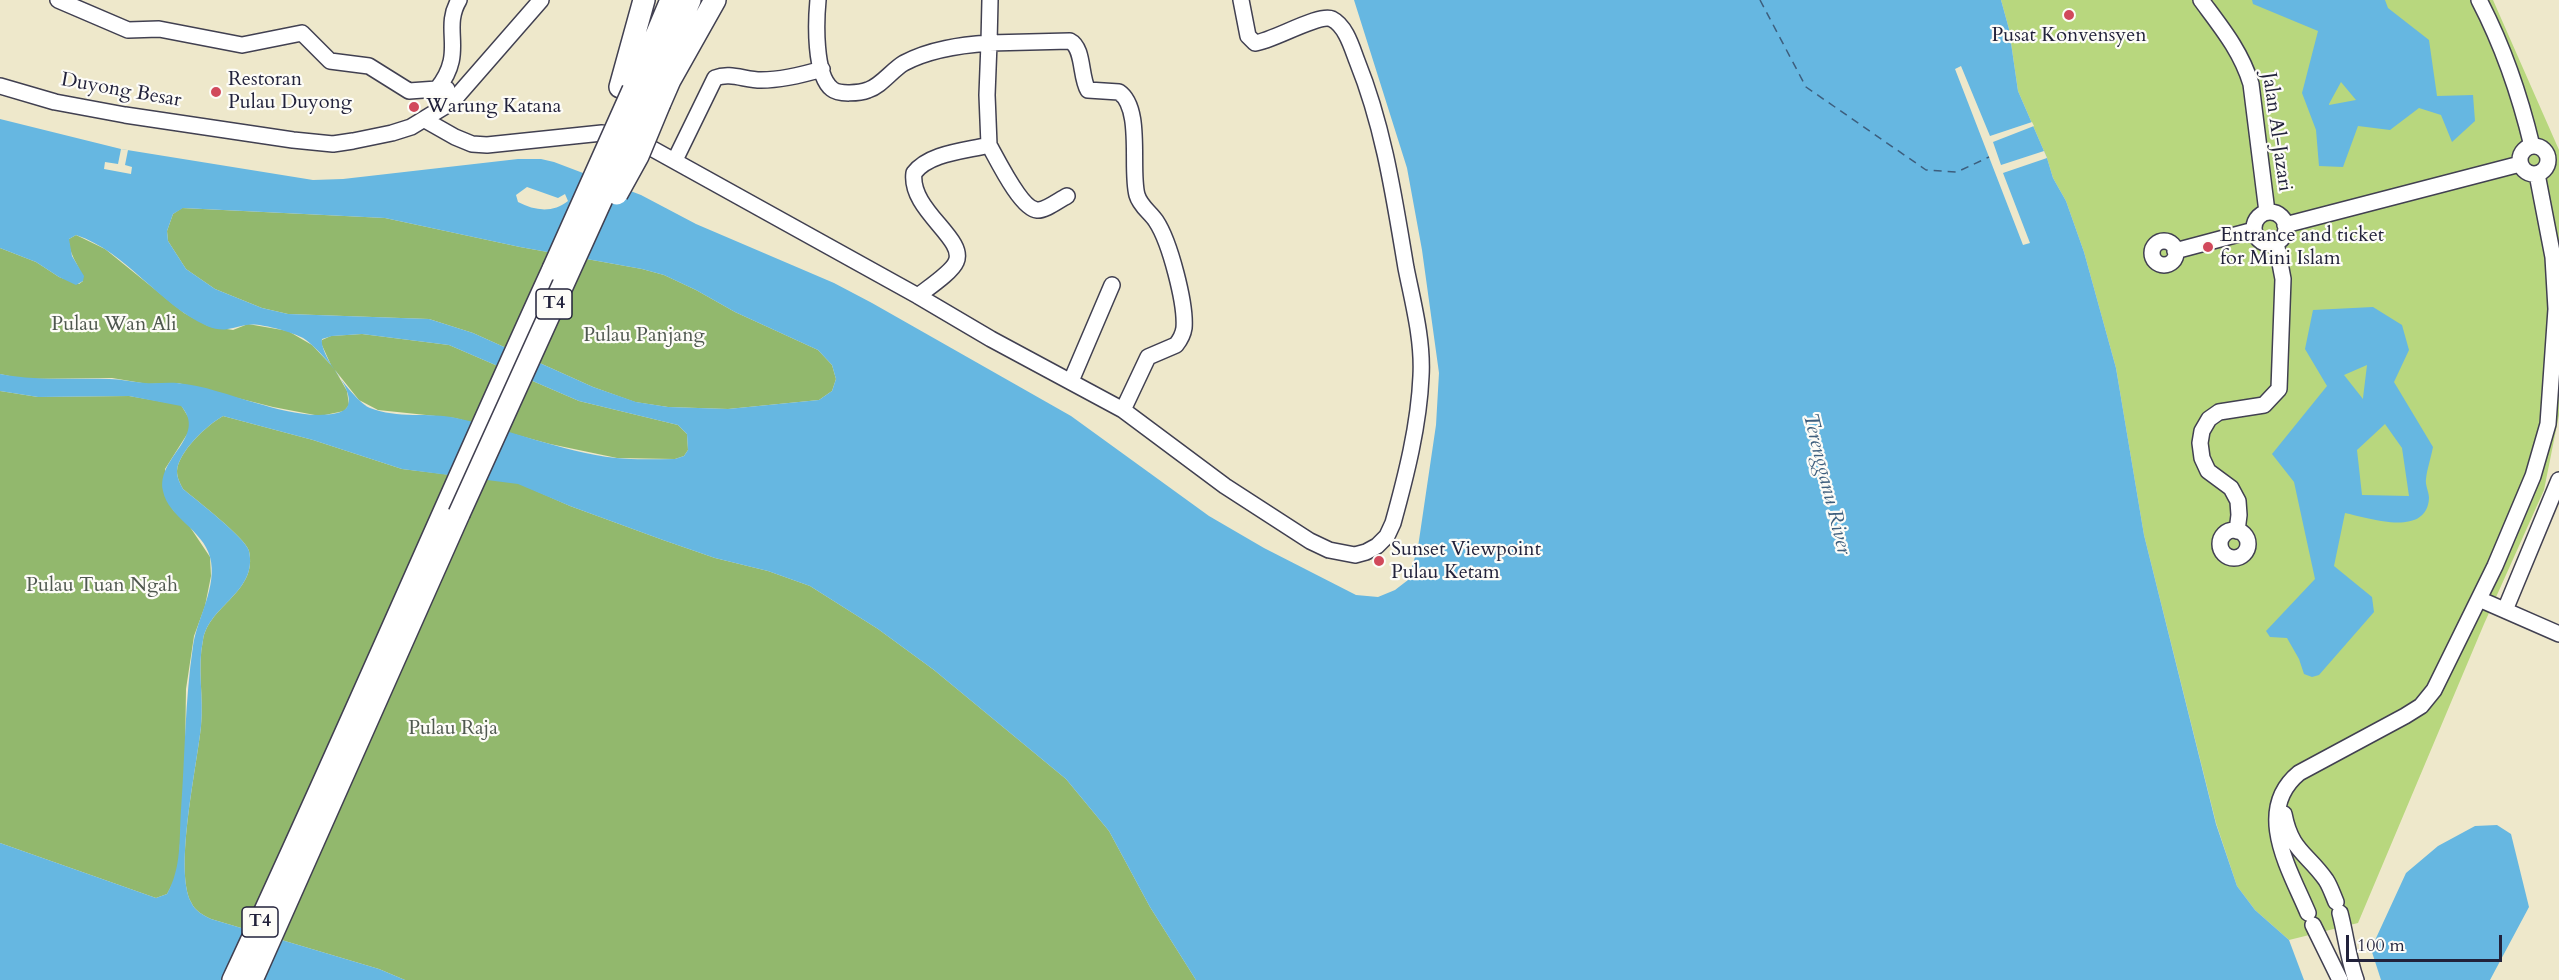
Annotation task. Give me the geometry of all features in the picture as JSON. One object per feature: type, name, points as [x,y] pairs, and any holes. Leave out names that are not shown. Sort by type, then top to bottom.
[{"type":"highway","points":[[644,0],[641,94],[670,80],[715,0]]},
{"type":"highway","name":"T4","points":[[452,510],[580,246],[641,94],[672,0]]},
{"type":"highway","name":"T4","points":[[252,980],[294,867],[452,510],[553,269],[690,0]]},
{"type":"highway","name":"T4","points":[[233,980],[294,867]]},
{"type":"street","points":[[58,0],[128,30],[159,29],[242,45],[302,33],[330,61],[369,66],[409,90],[464,89]]},
{"type":"street","points":[[437,89],[452,67],[453,10],[459,0]]},
{"type":"street","name":"Duyong Besar","points":[[0,87],[77,106],[314,142],[333,144],[375,138],[425,120],[452,102],[541,0]]},
{"type":"street","points":[[818,0],[816,27],[822,69],[830,88],[844,92],[866,91],[905,63],[951,47],[989,43],[1070,41],[1075,43],[1078,50],[1082,75],[1088,90],[1119,92],[1127,102],[1132,126],[1137,196],[1156,222],[1168,249],[1180,299],[1184,330],[1176,345],[1153,354],[1145,361],[1123,410]]},
{"type":"street","points":[[990,0],[987,95],[989,146],[1020,197],[1034,210],[1040,211],[1067,196]]},
{"type":"street","points":[[425,120],[472,144],[487,145],[602,133],[625,137],[675,160],[991,339],[1123,410],[1224,486],[1310,541],[1329,550],[1355,555],[1377,546],[1387,536],[1393,523],[1417,412],[1421,357],[1394,189],[1379,122],[1352,48],[1338,23],[1330,18],[1322,18],[1285,34],[1255,43],[1248,36],[1241,0]]},
{"type":"street","name":"Jalan Al-Jazari","points":[[2201,0],[2236,47],[2251,84],[2267,212]]},
{"type":"street","points":[[2480,0],[2522,105],[2532,146]]},
{"type":"street","points":[[675,160],[715,78],[724,75],[744,79],[777,80],[822,69]]},
{"type":"street","points":[[918,296],[952,267],[958,254],[950,237],[929,215],[918,199],[912,181],[914,173],[919,166],[932,160],[989,146]]},
{"type":"street","points":[[2532,146],[2541,147],[2549,157],[2548,166],[2537,174],[2525,171],[2520,164],[2522,153],[2532,146]]},
{"type":"street","points":[[2285,225],[2520,164]]},
{"type":"street","points":[[2340,980],[2311,919],[2278,836],[2276,812],[2289,781],[2299,773],[2421,706],[2434,690],[2479,599],[2533,476],[2548,424],[2556,309],[2553,257],[2537,174]]},
{"type":"street","points":[[2267,212],[2276,214],[2285,225],[2284,236],[2276,242],[2262,242],[2254,230],[2257,219],[2267,212]]},
{"type":"street","points":[[2175,251],[2254,230]]},
{"type":"street","points":[[2237,531],[2238,501],[2231,489],[2208,471],[2202,458],[2200,443],[2202,431],[2209,419],[2219,412],[2264,405],[2279,389],[2283,279],[2276,242]]},
{"type":"street","points":[[1071,381],[1112,285]]},
{"type":"street","points":[[2505,610],[2559,480]]},
{"type":"street","points":[[2479,599],[2559,634]]},
{"type":"street","points":[[2289,781],[2284,811],[2288,832],[2299,850],[2327,881],[2346,934],[2347,952],[2355,980]]},
{"type":"green space","points":[[2001,0],[2493,0],[2559,150],[2559,415],[2544,490],[2484,624],[2358,923],[2289,940],[2255,910],[2237,886],[2216,823],[2144,535],[2116,368],[2084,252],[2066,201],[2053,178],[2047,158],[2018,91],[2009,29]]},
{"type":"green space","name":"Pulau Panjang","points":[[182,208],[385,218],[520,247],[642,269],[664,275],[735,312],[818,350],[832,365],[836,379],[832,391],[819,400],[728,409],[668,407],[635,402],[593,387],[473,333],[429,319],[288,314],[262,308],[215,289],[186,269],[168,241],[167,231],[173,214]]},
{"type":"green space","name":"Pulau Wan Ali","points":[[76,235],[105,249],[184,313],[208,326],[233,330],[248,324],[288,331],[312,345],[331,365],[321,343],[322,340],[331,336],[362,334],[449,345],[579,401],[678,425],[687,434],[688,450],[684,456],[675,459],[617,458],[550,444],[455,418],[378,410],[359,400],[335,370],[347,391],[349,405],[344,411],[320,416],[273,407],[178,383],[148,384],[112,378],[24,379],[0,374],[0,248],[36,262],[59,277],[79,284],[83,281],[82,276],[69,245],[69,239]]},
{"type":"green space","name":"Pulau Tuan Ngah","points":[[0,391],[38,397],[129,396],[181,405],[190,420],[191,428],[165,469],[173,510],[190,527],[210,557],[211,576],[205,606],[194,636],[186,689],[179,861],[175,879],[167,894],[156,898],[0,843]]},
{"type":"green space","name":"Pulau Raja","points":[[223,416],[313,440],[402,469],[518,483],[570,506],[663,540],[810,586],[878,629],[934,670],[1066,779],[1109,831],[1150,907],[1196,980],[405,980],[379,969],[205,916],[191,902],[186,887],[185,866],[188,817],[201,726],[201,651],[207,628],[240,588],[250,565],[246,545],[230,528],[183,489],[177,471],[182,456],[188,448],[202,432]]},
{"type":"water","name":"Terengganu River","points":[[1354,0],[2001,0],[2009,29],[2018,91],[2047,158],[2053,178],[2066,201],[2084,252],[2116,368],[2144,535],[2216,824],[2237,886],[2255,910],[2289,940],[2304,980],[1196,980],[1150,907],[1109,831],[1066,779],[934,670],[878,629],[810,586],[663,540],[518,484],[402,469],[313,440],[223,416],[202,432],[188,448],[182,456],[177,471],[183,489],[230,528],[246,545],[250,565],[240,588],[214,617],[203,640],[201,726],[188,817],[186,887],[193,905],[211,919],[379,969],[405,980],[0,980],[0,843],[156,898],[167,894],[175,874],[179,853],[190,666],[195,635],[209,591],[212,568],[206,547],[171,508],[163,491],[163,479],[167,468],[189,428],[188,417],[181,406],[129,396],[38,397],[0,391],[0,374],[41,378],[114,379],[145,383],[187,384],[286,411],[317,415],[337,413],[346,408],[349,400],[340,378],[364,404],[380,411],[456,418],[575,451],[616,458],[675,459],[684,456],[688,450],[687,434],[678,425],[579,401],[449,345],[362,334],[322,339],[326,356],[337,374],[310,344],[291,333],[251,324],[223,330],[207,326],[173,305],[111,253],[76,235],[69,239],[72,256],[84,276],[83,281],[76,285],[59,277],[36,262],[0,248],[0,119],[121,149],[313,180],[343,179],[518,159],[541,159],[554,162],[641,195],[696,224],[834,283],[872,303],[1071,416],[1209,516],[1264,548],[1356,595],[1378,597],[1395,590],[1408,580],[1418,547],[1436,425],[1439,373],[1422,250],[1407,168]],"holes":[[[527,187],[558,198],[565,194],[568,201],[550,209],[531,207],[518,202],[516,195]],[[183,208],[385,218],[520,247],[642,269],[664,275],[735,312],[818,350],[832,365],[836,379],[832,391],[819,400],[728,409],[668,407],[636,402],[593,387],[473,333],[429,319],[288,314],[262,308],[215,289],[186,269],[168,241],[167,231],[173,214]]]},
{"type":"water","points":[[2252,0],[2385,0],[2388,8],[2429,40],[2437,96],[2473,95],[2475,121],[2452,142],[2441,115],[2419,108],[2390,130],[2358,126],[2343,167],[2319,166],[2316,130],[2302,93],[2318,31],[2253,4]],"holes":[[[2341,82],[2356,100],[2329,105]]]},
{"type":"water","points":[[2373,307],[2402,325],[2409,350],[2394,382],[2433,447],[2426,479],[2429,498],[2426,511],[2418,518],[2407,522],[2394,522],[2345,513],[2334,566],[2372,597],[2374,612],[2319,675],[2312,677],[2304,674],[2299,659],[2287,638],[2270,637],[2266,631],[2315,579],[2294,482],[2272,454],[2327,386],[2305,349],[2313,310]],"holes":[[[2367,365],[2363,398],[2363,399],[2344,375]],[[2385,424],[2402,448],[2409,496],[2362,495],[2357,450]]]},
{"type":"water","points":[[2497,825],[2511,834],[2529,907],[2490,980],[2381,980],[2371,949],[2406,873],[2438,846],[2475,826]]},
{"type":"pier","points":[[1961,66],[1990,136],[2032,122],[2034,126],[1993,142],[2001,165],[2044,151],[2047,158],[2003,173],[2030,243],[2023,245],[1955,69]]},
{"type":"pier","points":[[121,149],[128,150],[125,165],[132,167],[131,174],[104,169],[105,162],[118,164]]},
{"type":"ferry route","points":[[1760,0],[1806,87],[1926,170],[1957,172],[1989,157]]},
{"type":"place","name":"Pusat Konvensyen","points":[[2069,15]]},
{"type":"place","name":"Restoran Pulau Duyong","points":[[216,92]]},
{"type":"place","name":"Warung Katana","points":[[414,107]]},
{"type":"place","name":"Entrance and ticket for Mini Islam","points":[[2208,247]]},
{"type":"place","name":"Sunset Viewpoint Pulau Ketam","points":[[1379,561]]}]
